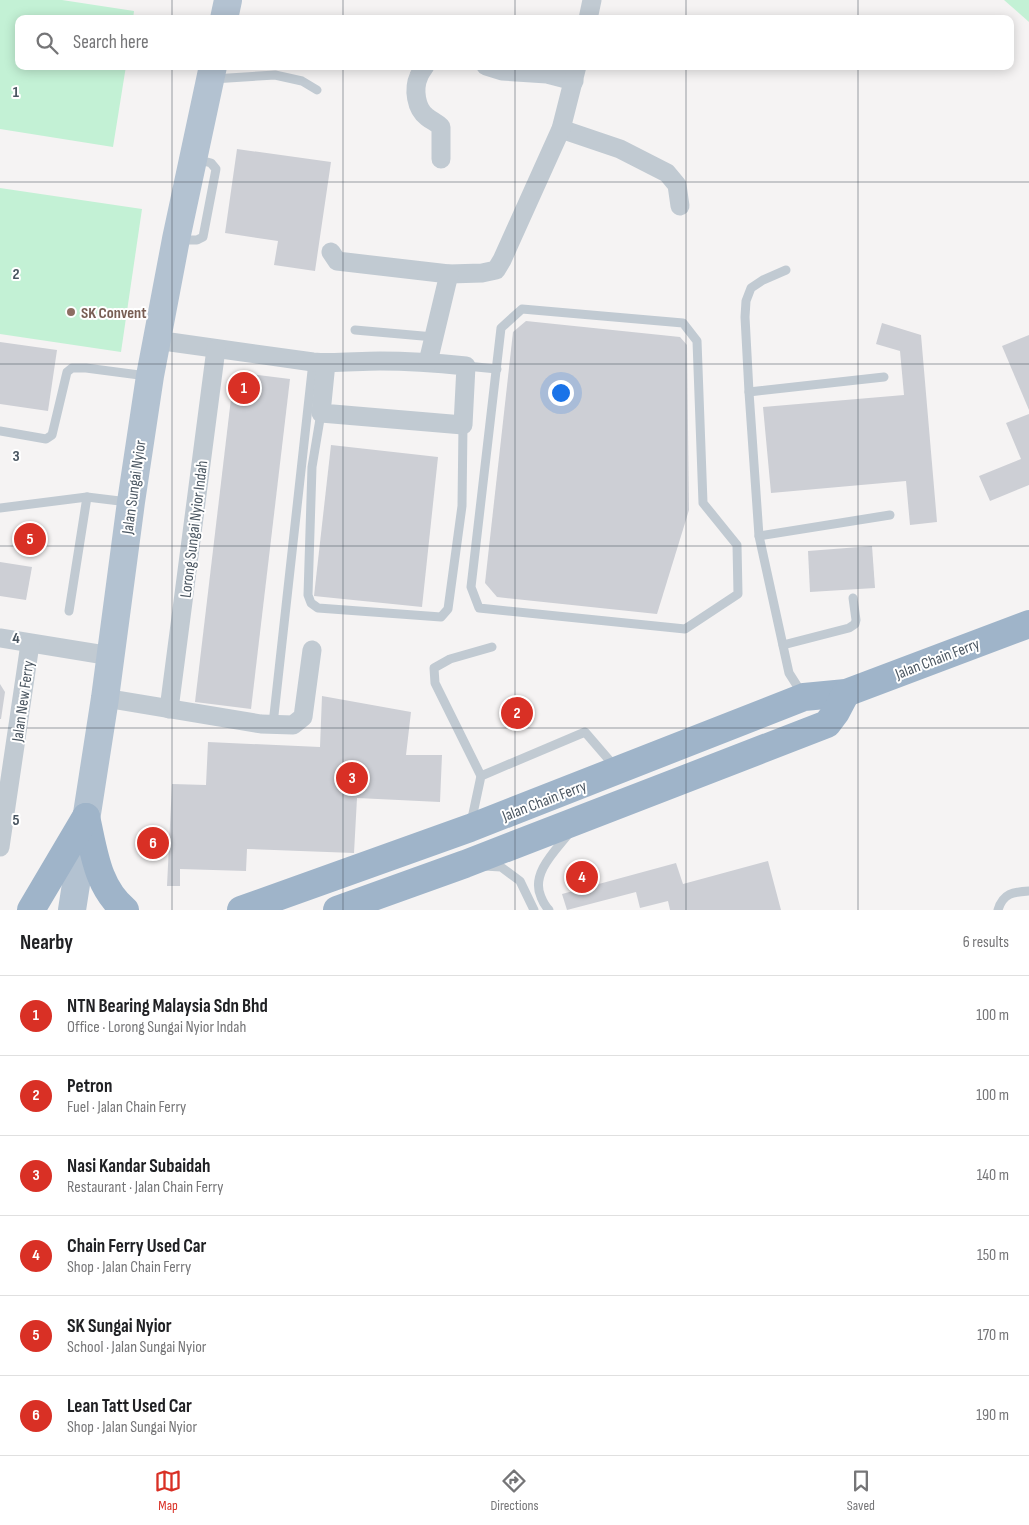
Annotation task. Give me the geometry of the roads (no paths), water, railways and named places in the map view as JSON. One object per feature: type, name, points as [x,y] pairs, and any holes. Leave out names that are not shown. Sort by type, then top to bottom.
[{"type":"highway","name":"Jalan Chain Ferry","points":[[241,909],[470,828],[804,697],[846,693],[1029,624]]},
{"type":"highway","name":"Jalan Chain Ferry","points":[[337,910],[578,822],[827,724],[846,693]]},
{"type":"highway","points":[[31,910],[86,817]]},
{"type":"highway","points":[[86,817],[98,871],[105,888],[118,905],[125,910]]},
{"type":"main road","points":[[225,15],[228,0]]},
{"type":"main road","name":"Jalan Sungai Nyior","points":[[72,910],[105,698],[150,376],[176,239],[211,73]]},
{"type":"street","points":[[589,15],[592,0]]},
{"type":"street","points":[[423,70],[418,78],[416,93],[419,107],[427,117],[434,120],[441,127],[441,159]]},
{"type":"street","points":[[331,252],[337,261],[449,274],[482,273],[496,270],[561,129],[576,74],[547,74],[499,70]]},
{"type":"street","points":[[561,129],[620,149],[667,173],[677,185],[680,206]]},
{"type":"street","points":[[428,362],[449,274]]},
{"type":"street","points":[[156,340],[216,350],[320,363],[428,362],[466,366],[463,425],[321,413],[320,363]]},
{"type":"street","name":"Lorong Sungai Nyior Indah","points":[[170,709],[216,350]]},
{"type":"street","points":[[0,638],[111,656]]},
{"type":"street","name":"Jalan New Ferry","points":[[0,847],[30,644]]},
{"type":"street","points":[[105,698],[262,724],[293,725],[303,718],[312,650]]},
{"type":"lane","points":[[211,73],[275,75],[302,81],[317,90]]},
{"type":"lane","points":[[786,270],[762,280],[751,288],[746,301],[748,392],[759,536],[789,673],[804,697]]},
{"type":"lane","points":[[522,309],[683,323],[697,341],[703,503],[737,545],[738,594],[684,629],[479,608],[471,587],[497,369],[501,328],[522,309]]},
{"type":"lane","points":[[355,330],[434,336]]},
{"type":"lane","points":[[273,724],[320,363]]},
{"type":"lane","points":[[466,366],[497,369]]},
{"type":"lane","points":[[0,431],[46,439],[52,435],[67,372],[72,368],[150,376]]},
{"type":"lane","points":[[748,392],[884,377]]},
{"type":"lane","points":[[321,413],[312,467],[308,594],[311,603],[318,608],[441,617],[448,609],[462,506],[463,425]]},
{"type":"lane","points":[[0,508],[87,497],[131,502]]},
{"type":"lane","points":[[69,611],[87,497]]},
{"type":"lane","points":[[759,536],[890,515]]},
{"type":"lane","points":[[783,645],[849,628],[855,624],[853,598]]},
{"type":"lane","points":[[470,828],[480,776],[435,683],[434,668],[450,659],[492,647]]},
{"type":"lane","points":[[480,776],[586,732],[618,771]]},
{"type":"lane","points":[[549,910],[538,891],[539,877],[546,863],[578,822]]},
{"type":"lane","points":[[465,864],[501,867],[520,881],[534,910]]},
{"type":"lane","points":[[998,910],[1005,895],[1029,891]]},
{"type":"place","name":"SK Convent","points":[[71,312]]},
{"type":"place","name":"NTN Bearing Malaysia Sdn Bhd","points":[[244,388]]},
{"type":"place","name":"SK Sungai Nyior","points":[[30,539]]},
{"type":"place","name":"Petron","points":[[517,713]]},
{"type":"place","name":"Nasi Kandar Subaidah","points":[[352,778]]},
{"type":"place","name":"Lean Tatt Used Car","points":[[153,843]]},
{"type":"place","name":"Chain Ferry Used Car","points":[[582,877]]}]
